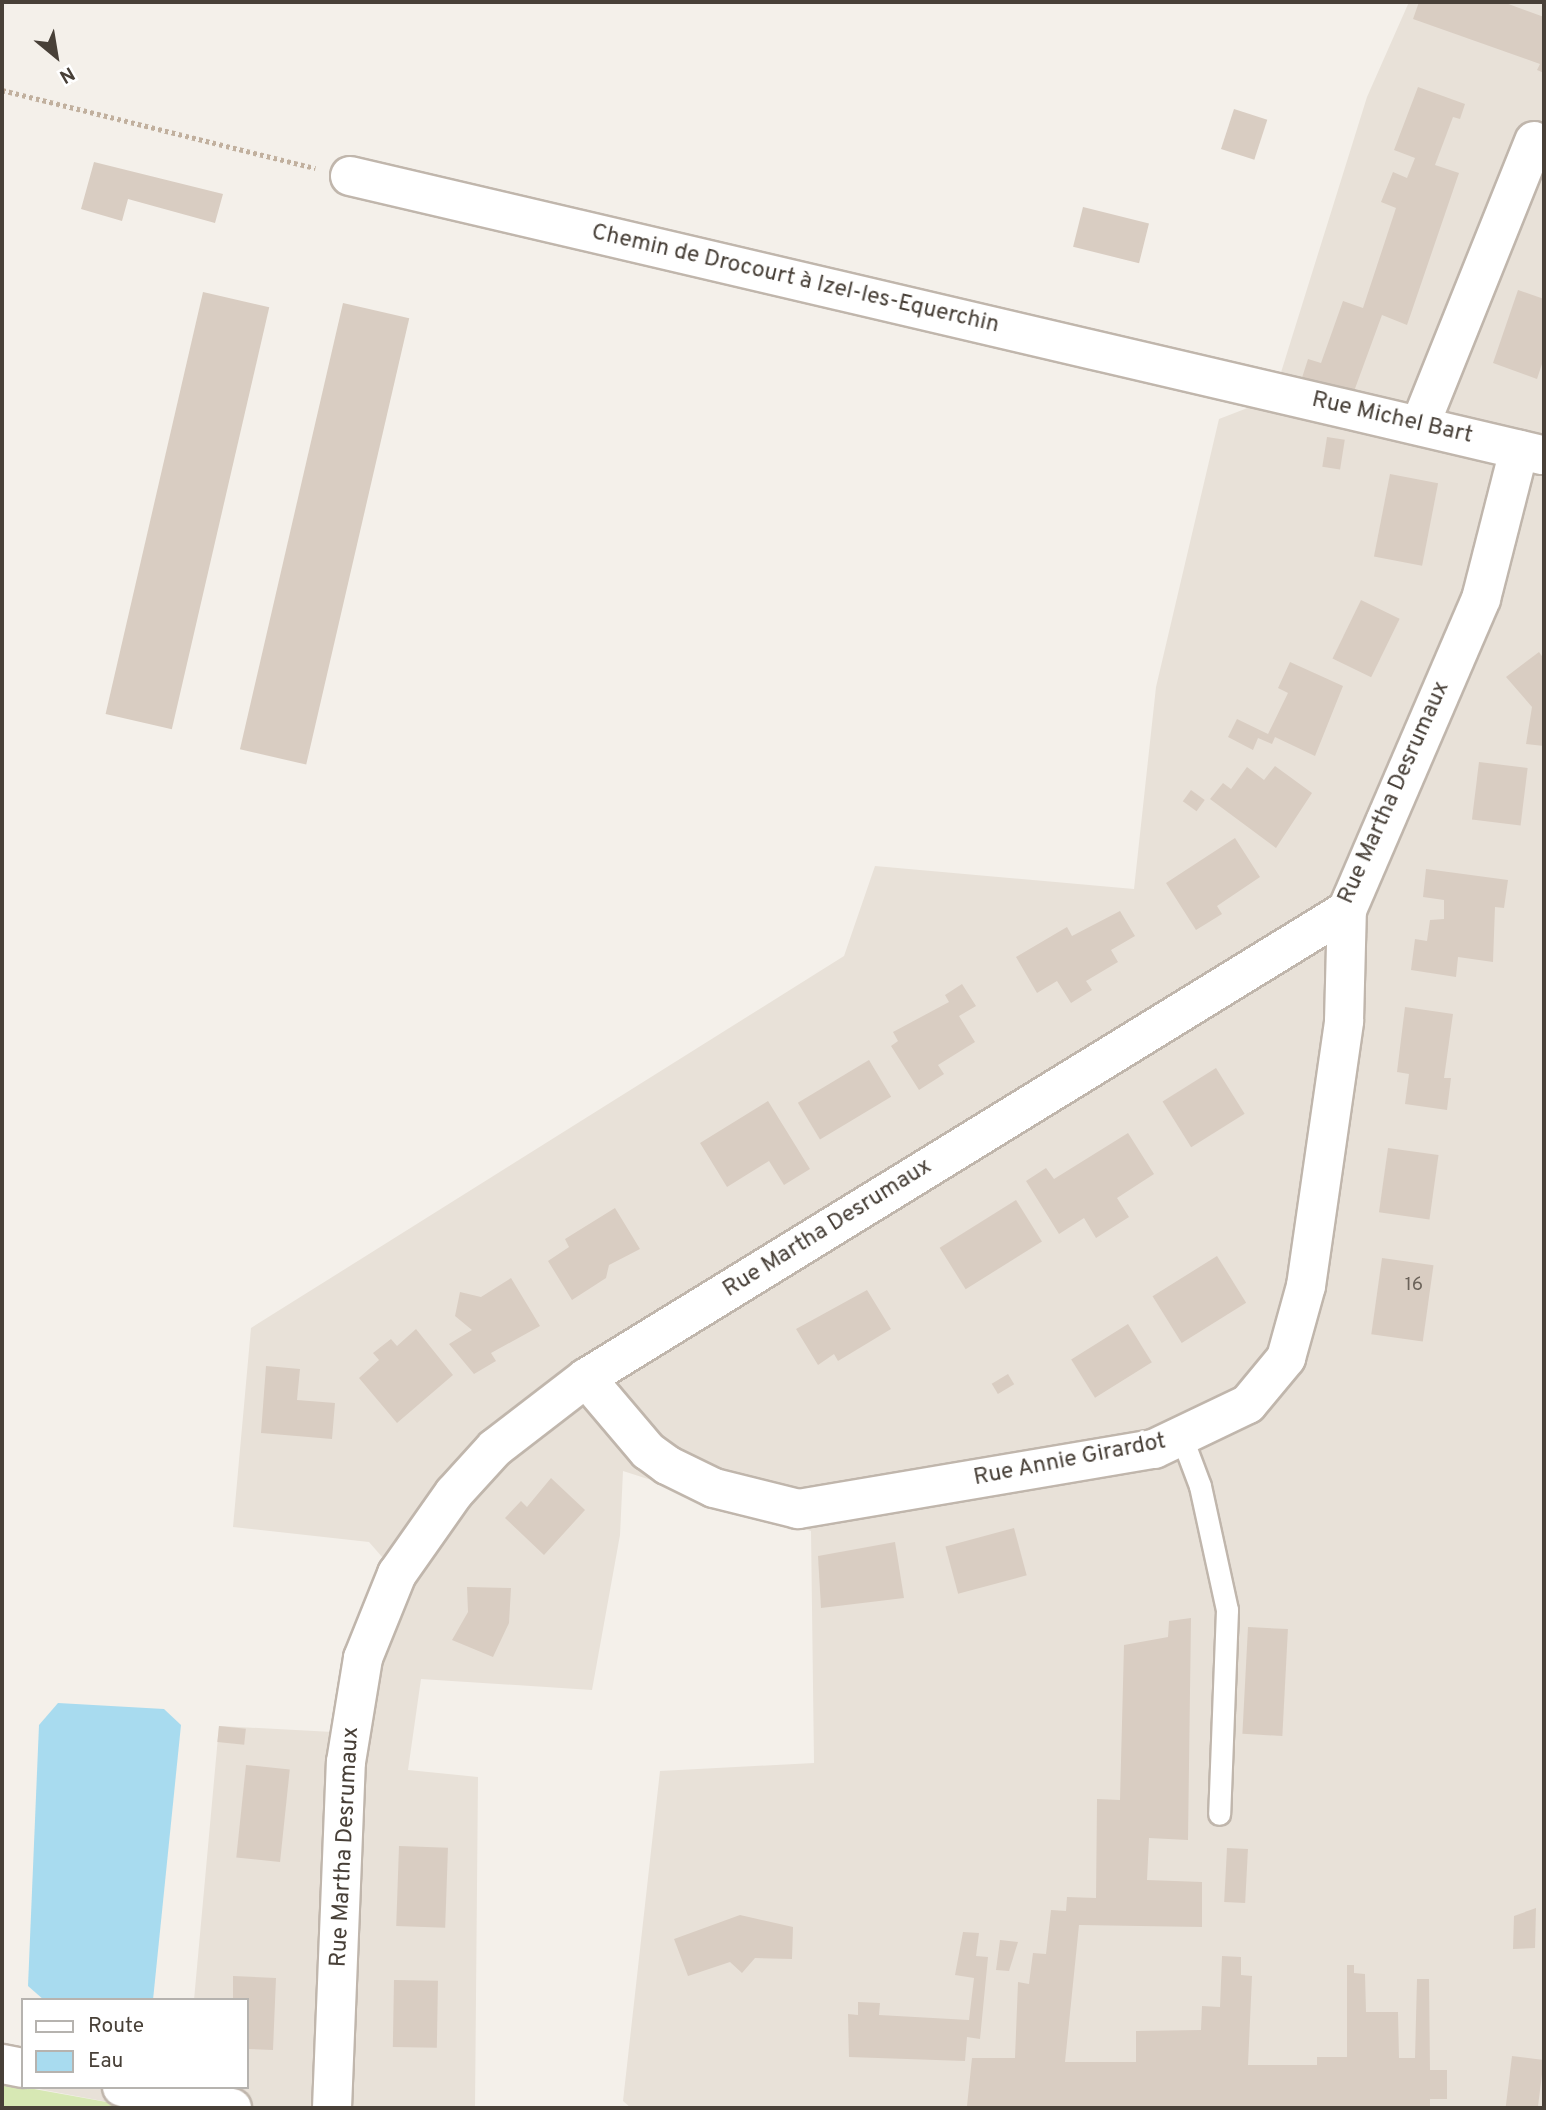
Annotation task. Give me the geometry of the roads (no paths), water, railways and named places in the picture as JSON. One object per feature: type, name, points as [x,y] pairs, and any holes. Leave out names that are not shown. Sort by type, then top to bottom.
[{"type":"street","points":[[1420,425],[1534,141]]},
{"type":"street","name":"Chemin de Drocourt à Izel-les-Equerchin","points":[[350,176],[1240,383]]},
{"type":"street","name":"Rue Michel Bart","points":[[1240,383],[1532,453]]},
{"type":"street","name":"Rue Martha Desrumaux","points":[[332,2108],[346,1762],[362,1658],[397,1574],[454,1493],[495,1448],[586,1378],[1347,910],[1481,599],[1532,453]]},
{"type":"street","name":"Rue Annie Girardot","points":[[586,1378],[648,1451],[667,1465],[714,1488],[798,1509],[1154,1449],[1182,1438],[1248,1404],[1286,1358],[1306,1286],[1344,1021],[1347,910]]},
{"type":"street","points":[[2,2064],[21,2068]]},
{"type":"street","points":[[132,2089],[232,2108]]},
{"type":"lane","points":[[1182,1438],[1200,1486],[1227,1610],[1219,1814]]},
{"type":"water","points":[[58,1703],[164,1709],[181,1725],[153,1998],[42,1998],[28,1986],[39,1725]]}]
